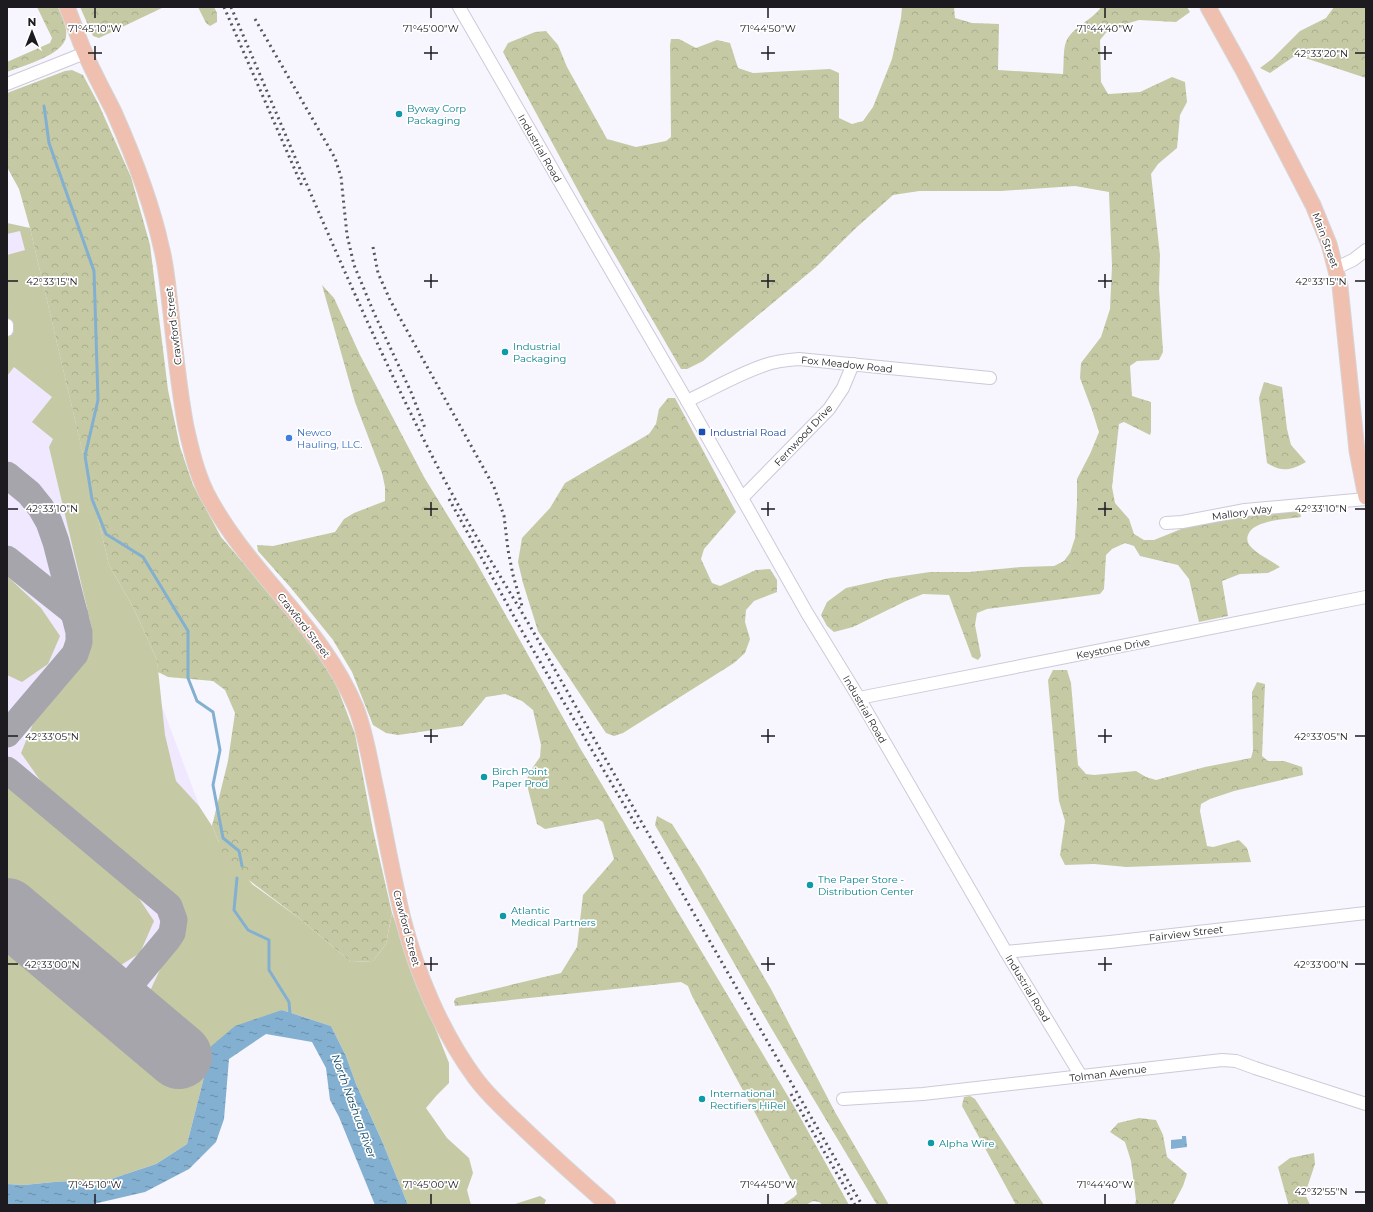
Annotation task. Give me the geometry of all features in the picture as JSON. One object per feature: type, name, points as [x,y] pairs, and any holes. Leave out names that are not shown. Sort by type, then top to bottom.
[{"type":"main road","name":"Crawford Street","points":[[67,7],[85,53],[115,116],[141,178],[154,218],[167,276],[183,409],[191,450],[197,469],[206,491],[229,530],[248,556],[317,639],[333,662],[357,710],[367,746],[403,920],[428,994],[460,1055],[492,1098],[539,1144],[608,1205]]},
{"type":"main road","name":"Main Street","points":[[1208,7],[1243,70],[1313,205],[1326,234],[1336,268],[1343,307],[1357,450],[1366,498]]},
{"type":"street","name":"Industrial Road","points":[[459,7],[687,401],[807,613],[859,698],[1006,952],[1081,1076]]},
{"type":"street","points":[[7,84],[85,53]]},
{"type":"street","points":[[1336,268],[1353,260],[1366,250]]},
{"type":"street","points":[[7,325],[7,330]]},
{"type":"street","name":"Fox Meadow Road","points":[[687,401],[766,364],[783,360],[799,359],[990,378]]},
{"type":"street","name":"Fernwood Drive","points":[[742,498],[829,409],[843,388],[853,364]]},
{"type":"street","name":"Mallory Way","points":[[1166,523],[1182,522],[1245,510],[1366,498]]},
{"type":"street","name":"Keystone Drive","points":[[859,698],[1218,628],[1366,597]]},
{"type":"street","name":"Fairview Street","points":[[1006,952],[1110,942],[1366,913]]},
{"type":"street","name":"Tolman Avenue","points":[[843,1099],[923,1094],[1212,1061],[1236,1061],[1366,1104]]},
{"type":"shaded area","points":[[7,223],[30,228],[78,426],[109,565],[229,885],[268,996],[173,1072],[130,1082],[7,989]]},
{"type":"green space","points":[[37,7],[58,7],[66,29],[66,37],[58,49],[50,54],[32,63],[7,72],[7,62],[50,43],[52,38]]},
{"type":"green space","points":[[80,7],[164,7],[99,38],[93,36]]},
{"type":"green space","points":[[198,7],[214,7],[217,13],[217,22],[210,26],[206,23]]},
{"type":"green space","points":[[902,7],[954,7],[955,18],[972,23],[999,24],[998,70],[1063,74],[1064,49],[1066,42],[1072,32],[1093,16],[1101,7],[1187,7],[1190,12],[1176,22],[1139,20],[1109,29],[1100,40],[1101,82],[1108,94],[1140,92],[1172,77],[1185,82],[1187,102],[1180,115],[1177,148],[1158,164],[1151,174],[1160,255],[1159,289],[1163,352],[1159,360],[1137,361],[1130,366],[1132,396],[1151,402],[1151,432],[1150,435],[1124,422],[1119,424],[1112,487],[1115,503],[1129,519],[1134,534],[1144,540],[1154,540],[1191,525],[1238,515],[1291,510],[1300,513],[1301,517],[1258,525],[1249,533],[1247,540],[1251,547],[1257,553],[1280,567],[1268,573],[1240,574],[1222,581],[1228,616],[1199,622],[1189,579],[1178,565],[1140,556],[1134,546],[1125,543],[1112,549],[1106,555],[1104,589],[1100,594],[987,609],[977,613],[975,625],[981,656],[978,660],[972,657],[949,595],[923,594],[853,627],[834,632],[827,626],[821,615],[827,602],[846,588],[890,578],[930,572],[969,572],[1021,567],[1054,566],[1064,561],[1070,553],[1075,538],[1077,479],[1099,432],[1080,378],[1081,363],[1101,337],[1110,309],[1112,266],[1109,192],[1075,186],[1001,191],[919,191],[893,195],[857,227],[816,267],[703,361],[687,369],[681,369],[587,207],[503,52],[508,43],[535,32],[546,31],[558,45],[567,67],[607,139],[636,147],[666,141],[671,137],[671,39],[679,39],[696,48],[717,40],[730,43],[738,68],[753,73],[830,69],[839,73],[839,118],[852,124],[863,121],[873,107],[892,59]]},
{"type":"green space","points":[[1334,7],[1366,7],[1366,78],[1296,55],[1270,73],[1260,68],[1272,59],[1300,31],[1326,18]]},
{"type":"green space","points":[[72,70],[83,75],[99,105],[131,177],[150,245],[168,390],[180,447],[193,485],[221,537],[303,633],[336,684],[355,734],[373,830],[392,913],[386,944],[373,961],[351,962],[299,918],[225,862],[212,826],[228,761],[235,713],[225,690],[213,681],[168,677],[158,672],[157,660],[133,607],[109,565],[30,228],[19,189],[7,167],[7,93],[65,71]]},
{"type":"green space","points":[[7,223],[30,228],[109,565],[133,607],[157,660],[165,735],[176,781],[199,806],[212,826],[219,842],[252,884],[299,918],[351,962],[373,961],[386,944],[392,913],[449,1063],[449,1083],[426,1108],[447,1138],[469,1158],[473,1173],[467,1190],[471,1205],[408,1205],[382,1141],[356,1084],[346,1056],[331,1026],[282,1010],[209,1048],[203,1081],[187,1144],[156,1164],[111,1179],[24,1185],[7,1184],[7,940],[166,1074],[195,1039],[147,998],[165,959],[177,941],[181,930],[182,918],[176,901],[42,783],[21,753],[35,719],[83,658],[91,641],[92,629],[49,447],[53,439],[32,422],[52,397],[14,367],[7,376],[7,255],[25,250],[20,231],[7,234]]},
{"type":"green space","points":[[322,285],[334,298],[360,355],[424,477],[475,560],[580,748],[795,1108],[849,1205],[823,1205],[819,1202],[813,1201],[806,1205],[782,1205],[797,1194],[796,1189],[688,986],[681,982],[455,1006],[454,1001],[456,998],[561,973],[577,947],[583,895],[614,859],[603,822],[598,819],[545,829],[537,824],[526,781],[531,770],[540,757],[541,745],[533,710],[522,701],[505,694],[486,697],[462,726],[398,735],[386,733],[373,725],[352,672],[333,640],[291,588],[258,551],[257,545],[273,546],[335,532],[344,519],[354,513],[385,501],[385,487],[382,473],[355,402]]},
{"type":"green space","points":[[1264,382],[1282,387],[1287,429],[1291,445],[1306,462],[1296,467],[1282,469],[1267,463],[1259,398]]},
{"type":"green space","points":[[668,398],[675,398],[736,512],[704,549],[701,559],[712,583],[720,586],[756,570],[770,569],[777,580],[777,592],[754,601],[746,610],[745,622],[750,639],[745,653],[734,663],[623,733],[614,736],[606,733],[538,631],[518,562],[522,538],[550,508],[565,483],[649,434],[656,424],[659,409]]},
{"type":"green space","points":[[7,576],[41,608],[60,636],[48,664],[22,682],[7,675]]},
{"type":"green space","points":[[1053,670],[1067,670],[1071,683],[1078,765],[1086,774],[1094,775],[1136,771],[1146,777],[1156,780],[1205,767],[1251,758],[1253,751],[1252,692],[1257,682],[1265,684],[1262,756],[1268,761],[1284,761],[1302,767],[1303,775],[1234,791],[1210,799],[1201,804],[1200,811],[1207,846],[1213,847],[1239,840],[1247,848],[1251,862],[1127,867],[1094,864],[1065,865],[1060,855],[1065,821],[1059,801],[1048,680]]},
{"type":"green space","points":[[7,780],[73,836],[136,894],[154,921],[140,953],[113,970],[7,881]]},
{"type":"green space","points":[[657,816],[672,824],[700,868],[771,989],[835,1112],[889,1205],[877,1205],[770,1026],[655,825]]},
{"type":"green space","points":[[970,1096],[975,1099],[1044,1205],[1016,1205],[962,1106],[964,1097]]},
{"type":"green space","points":[[1139,1118],[1156,1120],[1163,1135],[1167,1157],[1187,1174],[1183,1186],[1173,1205],[1135,1205],[1136,1200],[1131,1161],[1125,1142],[1110,1132],[1118,1123]]},
{"type":"green space","points":[[1314,1153],[1315,1164],[1305,1194],[1310,1205],[1288,1205],[1278,1167],[1290,1158]]},
{"type":"green space","points":[[540,1196],[546,1200],[544,1205],[512,1205]]},
{"type":"water","name":"North Nashua River","points":[[282,1010],[331,1026],[346,1056],[356,1084],[382,1141],[408,1205],[375,1205],[339,1117],[330,1100],[326,1068],[312,1042],[266,1034],[229,1059],[224,1119],[216,1142],[189,1169],[145,1192],[89,1205],[7,1205],[7,1184],[24,1185],[111,1179],[156,1164],[187,1144],[203,1081],[209,1048],[235,1026]]},
{"type":"water","points":[[1182,1136],[1186,1136],[1187,1147],[1171,1149],[1171,1140],[1182,1139]]},
{"type":"waterway","points":[[44,106],[49,143],[94,271],[98,400],[85,456],[92,499],[106,534],[143,557],[188,631],[188,678],[197,701],[213,712],[220,750],[213,785],[223,838],[239,851],[242,866]]},
{"type":"waterway","points":[[237,878],[234,910],[248,930],[269,940],[269,970],[289,1002],[290,1014]]},
{"type":"taxiway","points":[[7,475],[29,493],[41,508],[49,522],[56,542],[79,632],[79,642],[75,654],[7,734]]},
{"type":"taxiway","points":[[7,559],[71,610],[75,615]]},
{"type":"taxiway","points":[[7,770],[169,906],[174,920],[172,933],[133,981],[118,989],[103,987],[92,982]]},
{"type":"runway","points":[[7,911],[179,1056]]},
{"type":"railway","points":[[224,7],[302,186]]},
{"type":"railway","points":[[231,7],[359,304],[444,479],[537,638],[862,1205]]},
{"type":"railway","points":[[255,19],[335,158],[341,177],[347,235],[354,265],[374,313],[411,392],[425,428]]},
{"type":"railway","points":[[373,247],[378,273],[390,300],[494,487],[504,516],[508,550],[513,575],[522,606]]},
{"type":"railway","points":[[449,499],[522,631],[640,832]]},
{"type":"railway","points":[[791,1094],[855,1205]]},
{"type":"place","name":"Byway Corp Packaging","points":[[399,114]]},
{"type":"place","name":"Industrial Packaging","points":[[505,352]]},
{"type":"place","name":"Industrial Road","points":[[702,432]]},
{"type":"place","name":"Newco Hauling, LLC.","points":[[289,438]]},
{"type":"place","name":"Birch Point Paper Prod","points":[[484,777]]},
{"type":"place","name":"The Paper Store - Distribution Center","points":[[810,885]]},
{"type":"place","name":"Atlantic Medical Partners","points":[[503,916]]},
{"type":"place","name":"International Rectifiers HiRel","points":[[702,1099]]},
{"type":"place","name":"Alpha Wire","points":[[931,1143]]}]
